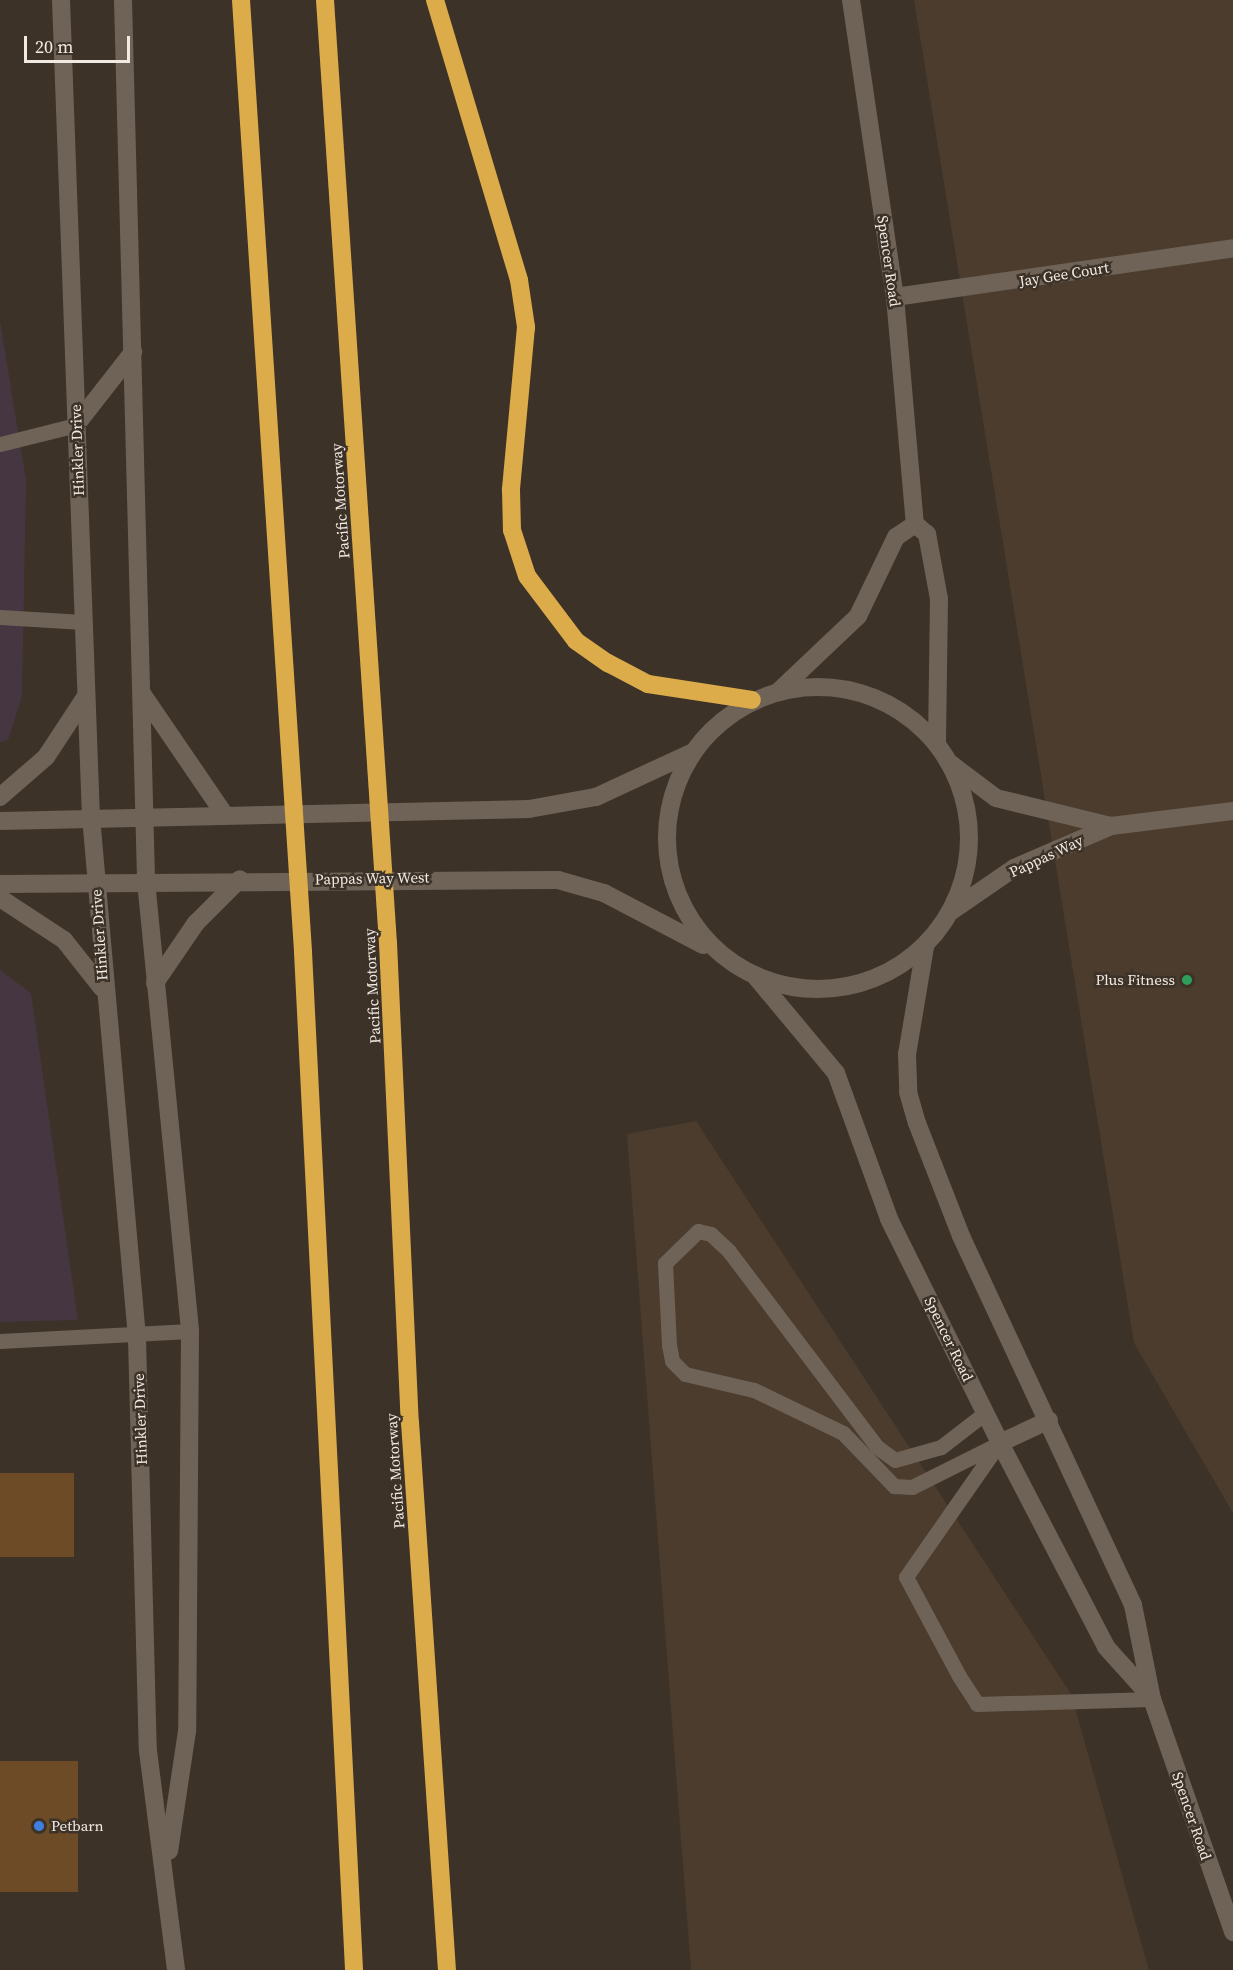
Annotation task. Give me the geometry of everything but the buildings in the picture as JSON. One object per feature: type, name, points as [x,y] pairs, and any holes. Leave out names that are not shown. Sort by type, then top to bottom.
[{"type":"highway","points":[[241,0],[303,952],[354,1970]]},
{"type":"highway","name":"Pacific Motorway","points":[[325,0],[388,943],[410,1422],[447,1970]]},
{"type":"highway","points":[[435,0],[519,280],[526,327],[511,490],[513,530],[527,576],[576,641],[608,663],[648,684],[752,700]]},
{"type":"street","name":"Hinkler Drive","points":[[61,0],[91,817],[102,988],[137,1338],[148,1751],[167,1868],[176,1970]]},
{"type":"street","name":"Hinkler Drive","points":[[123,0],[146,881],[190,1331],[187,1731],[167,1868]]},
{"type":"street","name":"Spencer Road","points":[[851,0],[895,297],[915,524],[927,534],[939,599],[937,743]]},
{"type":"street","name":"Jay Gee Court","points":[[895,297],[1233,248]]},
{"type":"street","points":[[76,424],[132,352]]},
{"type":"street","points":[[780,690],[858,616],[896,537],[915,524]]},
{"type":"street","points":[[824,686],[866,694],[905,714],[937,743],[951,764],[968,812],[969,862],[953,910],[925,947],[888,974],[845,988],[800,989],[756,977],[725,959],[693,926],[672,885],[665,840],[671,794],[691,753],[718,723],[752,700],[780,690],[824,686]]},
{"type":"street","points":[[142,693],[225,814]]},
{"type":"street","points":[[0,797],[46,757],[86,696]]},
{"type":"street","points":[[0,821],[91,817],[529,809],[596,797],[691,753]]},
{"type":"street","name":"Pappas Way","points":[[951,764],[996,798],[1111,826]]},
{"type":"street","name":"Pappas Way","points":[[953,910],[1014,868],[1111,826],[1233,811]]},
{"type":"street","points":[[155,983],[196,924],[240,879]]},
{"type":"street","name":"Pappas Way West","points":[[0,884],[240,879],[558,880],[604,893],[725,959]]},
{"type":"street","points":[[0,898],[64,940],[102,988]]},
{"type":"street","name":"Spencer Road","points":[[925,947],[912,1014],[908,1092],[962,1236],[1133,1605],[1152,1699],[1233,1932]]},
{"type":"street","name":"Spencer Road","points":[[756,977],[836,1073],[889,1219],[1000,1443],[1106,1647],[1152,1699]]},
{"type":"street","points":[[1000,1443],[1049,1420]]},
{"type":"lane","points":[[0,444],[76,424]]},
{"type":"lane","points":[[0,617],[83,622]]},
{"type":"lane","points":[[985,1413],[941,1447],[895,1460],[877,1447],[729,1251],[711,1234],[698,1231],[665,1263],[669,1346],[672,1361],[685,1374],[754,1390],[843,1433],[894,1486],[912,1487],[1000,1443]]},
{"type":"lane","points":[[0,1341],[137,1338],[190,1331]]},
{"type":"lane","points":[[1000,1443],[906,1577],[959,1676],[977,1704],[1152,1699]]},
{"type":"shaded area","points":[[914,0],[1233,0],[1233,1513],[1134,1343]]},
{"type":"shaded area","points":[[0,321],[26,480],[22,696],[8,740],[0,742]]},
{"type":"shaded area","points":[[0,970],[31,993],[78,1320],[0,1322]]},
{"type":"shaded area","points":[[696,1121],[1071,1694],[1149,1970],[691,1970],[627,1134]]},
{"type":"place","name":"Plus Fitness","points":[[1187,980]]},
{"type":"place","name":"Petbarn","points":[[39,1826]]}]
